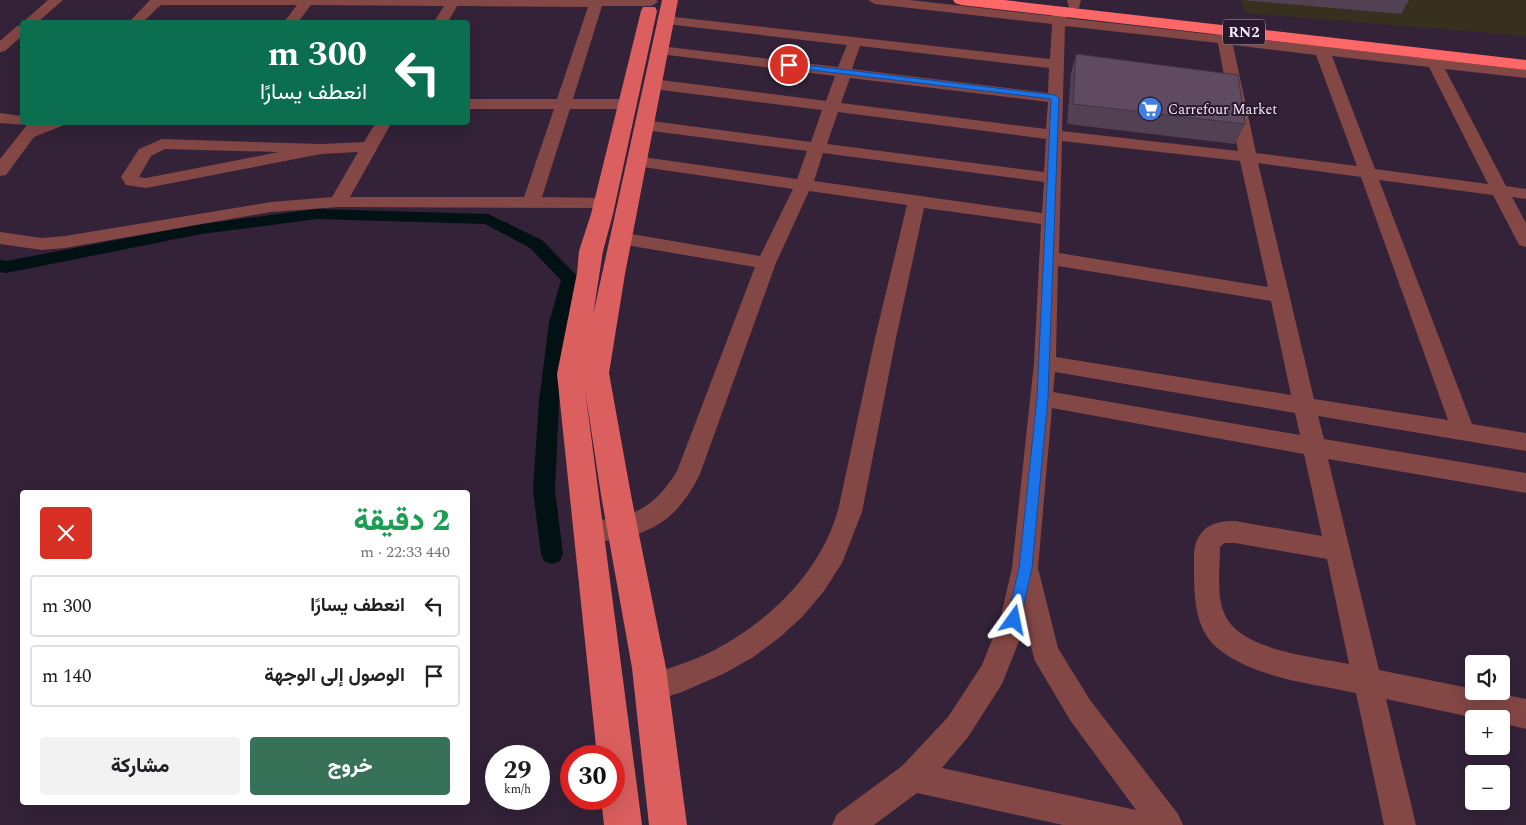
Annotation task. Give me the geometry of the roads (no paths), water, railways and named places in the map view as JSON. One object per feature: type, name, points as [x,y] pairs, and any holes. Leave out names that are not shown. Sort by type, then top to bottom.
[{"type":"highway","name":"RN2","points":[[961,0],[1063,7],[1526,56]]},
{"type":"highway","name":"RN2","points":[[1027,0],[1224,34],[1431,58],[1526,65]]},
{"type":"main road","points":[[660,6],[660,50],[653,84],[636,114],[636,161],[596,373],[622,529],[649,668],[668,825]]},
{"type":"main road","points":[[623,825],[570,374],[589,273],[591,251],[604,202],[636,114],[660,6]]},
{"type":"street","points":[[32,20],[56,0]]},
{"type":"street","points":[[848,825],[913,777],[958,727],[992,674],[1014,620],[1026,568],[1045,363],[1056,64],[1063,7],[876,0]]},
{"type":"street","points":[[138,20],[158,1],[594,1],[660,6],[855,41],[1056,64]]},
{"type":"street","points":[[293,20],[308,1]]},
{"type":"street","points":[[442,20],[453,1]]},
{"type":"street","points":[[531,204],[594,1]]},
{"type":"street","points":[[0,48],[20,31]]},
{"type":"street","points":[[1400,825],[1248,157],[1224,34],[1322,50],[1431,58],[1526,74]]},
{"type":"street","points":[[588,532],[622,529],[648,522],[672,499],[688,474],[766,263],[804,184],[855,41]]},
{"type":"street","points":[[660,50],[1055,98]]},
{"type":"street","points":[[1322,50],[1464,432]]},
{"type":"street","points":[[1431,58],[1526,241]]},
{"type":"street","points":[[653,84],[1053,135],[1248,157],[1526,194]]},
{"type":"street","points":[[470,104],[563,104],[636,114],[817,147],[1052,178]]},
{"type":"street","points":[[0,118],[20,124]]},
{"type":"street","points":[[338,202],[382,125]]},
{"type":"street","points":[[0,170],[29,126]]},
{"type":"street","points":[[322,149],[146,183],[132,181],[130,177],[145,153],[162,144],[246,145],[322,149],[370,147]]},
{"type":"street","points":[[636,161],[1050,220]]},
{"type":"street","points":[[651,688],[677,681],[724,658],[766,632],[795,607],[813,587],[832,558],[847,522],[881,357],[917,200]]},
{"type":"street","points":[[0,238],[42,244],[65,242],[271,207],[338,202],[531,204],[604,202]]},
{"type":"street","points":[[620,238],[766,263]]},
{"type":"street","points":[[1049,258],[1280,296]]},
{"type":"street","points":[[1045,363],[1526,442]]},
{"type":"street","points":[[1042,398],[1314,447],[1526,482]]},
{"type":"street","points":[[1338,550],[1235,532],[1220,532],[1212,536],[1207,545],[1208,610],[1215,626],[1226,639],[1245,652],[1268,661],[1526,714]]},
{"type":"street","points":[[1026,568],[1045,652],[1080,710],[1167,825]]},
{"type":"street","points":[[913,777],[1135,825]]},
{"type":"waterway","points":[[0,266],[6,267],[201,229],[317,214],[488,219],[536,244],[570,279],[558,323],[549,401],[544,490],[552,554]]},
{"type":"place","name":"Carrefour Market","points":[[1150,109]]}]
